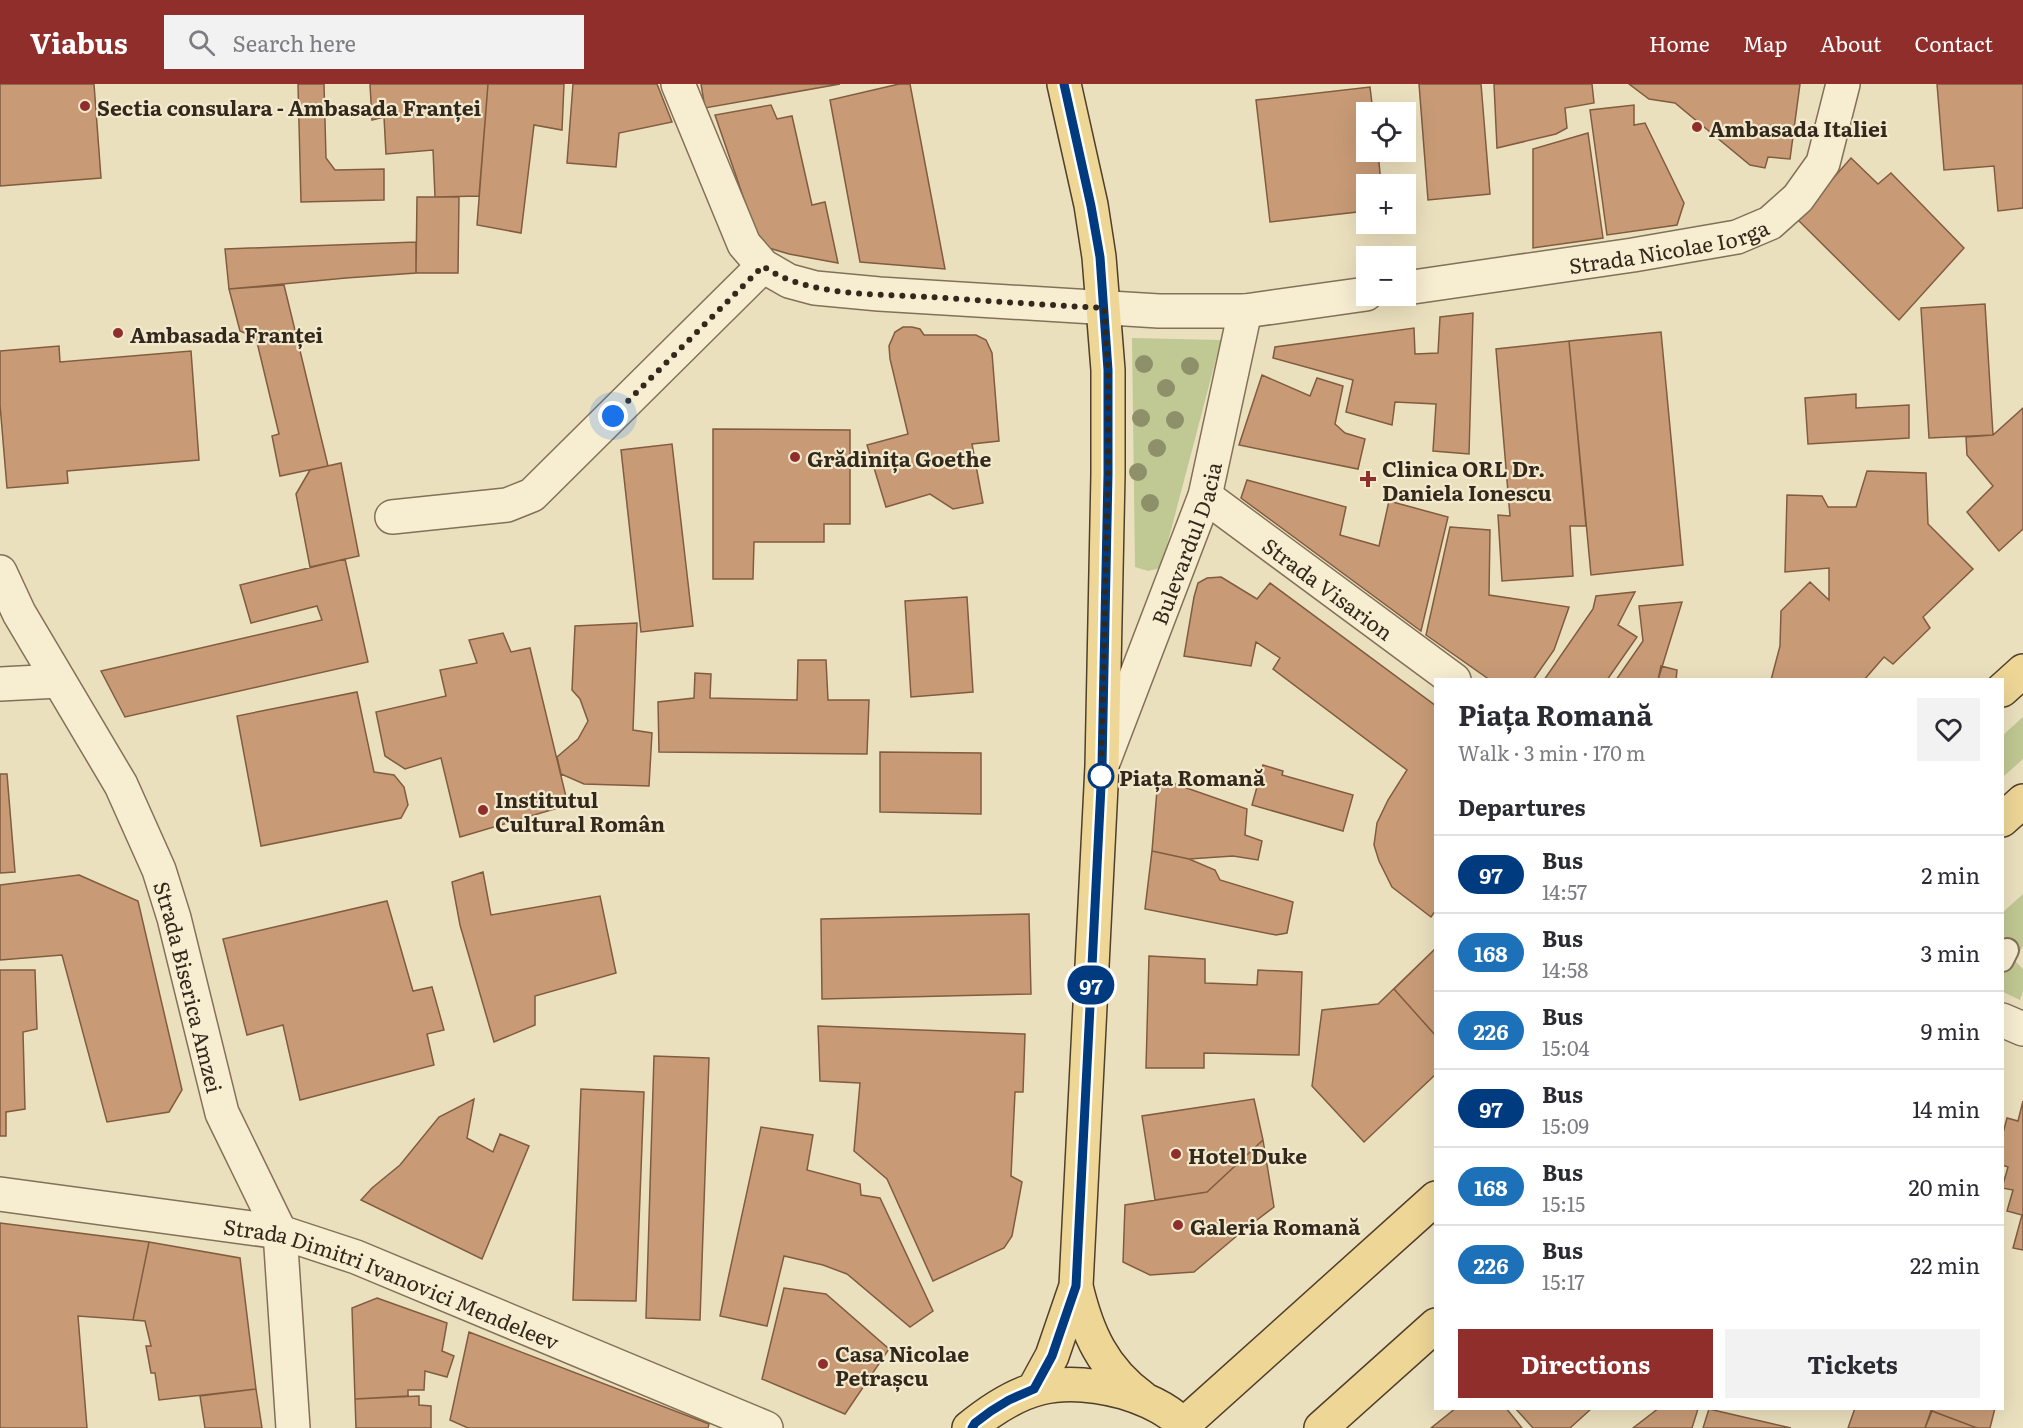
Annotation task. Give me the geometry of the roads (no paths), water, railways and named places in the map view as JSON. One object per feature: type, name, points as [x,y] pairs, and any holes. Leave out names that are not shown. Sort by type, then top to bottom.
[{"type":"main road","name":"Bulevardul Dacia","points":[[1034,1389],[1052,1356],[1076,1286],[1102,766],[1108,370],[1100,257],[1064,84]]},
{"type":"main road","points":[[2004,688],[2023,671]]},
{"type":"main road","points":[[2004,818],[2023,801]]},
{"type":"main road","points":[[972,1426],[1009,1400],[1034,1389],[1056,1384],[1087,1384],[1143,1398],[1161,1408],[1184,1427],[1434,1200]]},
{"type":"main road","name":"Bulevardul Dacia","points":[[1076,1286],[1091,1336],[1121,1380],[1143,1398]]},
{"type":"main road","points":[[1321,1428],[1434,1327]]},
{"type":"street","points":[[678,84],[744,244],[763,266],[789,281],[815,288],[879,294],[1104,308],[1245,311],[1356,295]]},
{"type":"street","name":"Strada Nicolae Iorga","points":[[1416,287],[1633,255],[1737,237],[1770,223],[1798,198],[1823,163],[1843,84]]},
{"type":"street","points":[[392,517],[507,505],[532,495],[763,266]]},
{"type":"street","name":"Bulevardul Dacia","points":[[1102,766],[1206,496],[1245,311]]},
{"type":"street","name":"Strada Visarion","points":[[1206,496],[1451,678]]},
{"type":"street","name":"Strada Biserica Amzei","points":[[0,572],[19,613],[121,785],[159,870],[174,918],[222,1113],[280,1232],[293,1428]]},
{"type":"street","points":[[0,684],[59,681]]},
{"type":"street","points":[[2004,1021],[2023,1029]]},
{"type":"street","name":"Strada Dimitri Ivanovici Mendeleev","points":[[0,1194],[280,1232],[356,1257],[766,1428]]},
{"type":"place","name":"Sectia consulara - Ambasada Franței","points":[[85,106]]},
{"type":"place","name":"Ambasada Italiei","points":[[1697,127]]},
{"type":"place","name":"Ambasada Franței","points":[[118,333]]},
{"type":"place","name":"Grădinița Goethe","points":[[795,457]]},
{"type":"place","name":"Clinica ORL Dr. Daniela Ionescu","points":[[1368,479]]},
{"type":"place","name":"Piața Romană","points":[[1101,776]]},
{"type":"place","name":"Institutul Cultural Român","points":[[483,810]]},
{"type":"place","name":"Hotel Duke","points":[[1176,1154]]},
{"type":"place","name":"Galeria Romană","points":[[1178,1225]]},
{"type":"place","name":"Casa Nicolae Petrașcu","points":[[823,1364]]}]
